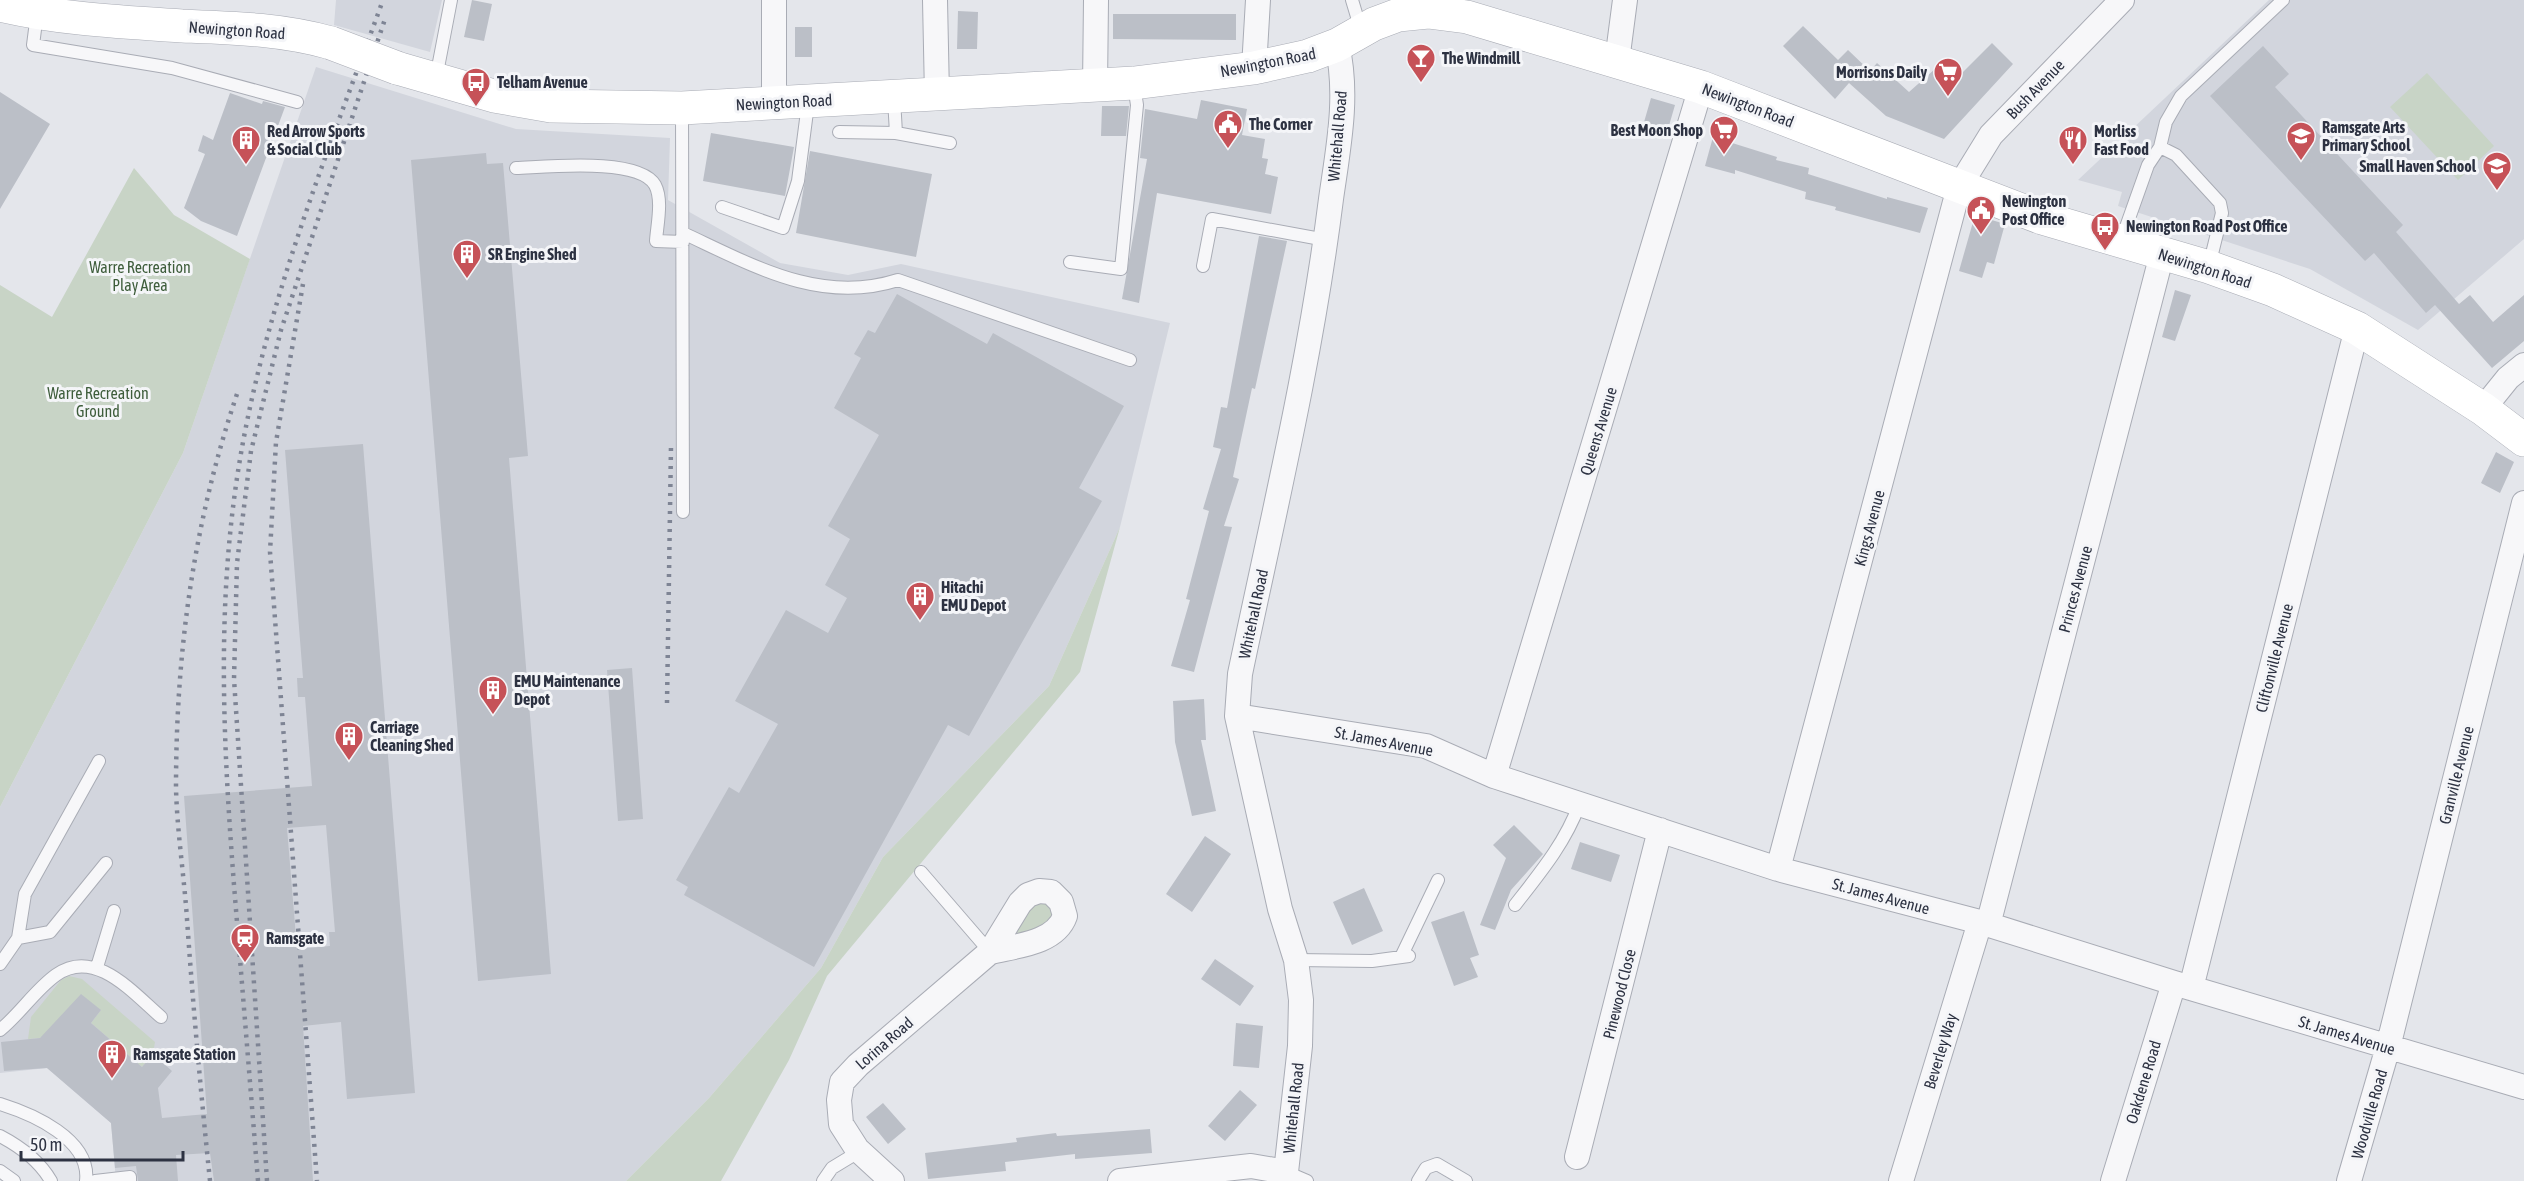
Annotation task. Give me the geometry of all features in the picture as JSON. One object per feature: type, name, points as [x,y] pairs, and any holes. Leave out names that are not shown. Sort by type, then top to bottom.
[{"type":"main road","name":"Newington Road","points":[[17,7],[259,29],[331,43],[436,81],[494,96],[551,106],[682,108],[774,101],[937,95],[1134,83],[1254,68],[1308,56],[1398,15],[1428,12],[1467,16],[1701,87],[2042,218],[2209,267],[2273,291],[2356,328],[2483,409],[2524,440]]},
{"type":"street","points":[[774,0],[774,101]]},
{"type":"street","points":[[935,0],[937,95]]},
{"type":"street","points":[[1095,87],[1096,0]]},
{"type":"street","points":[[1254,68],[1258,0]]},
{"type":"street","points":[[1617,61],[1624,0]]},
{"type":"street","name":"Bush Avenue","points":[[1959,187],[1991,135],[2122,0]]},
{"type":"street","name":"Whitehall Road","points":[[1293,1178],[1301,1000],[1296,960],[1280,909],[1237,716],[1240,674],[1294,415],[1326,240],[1342,107],[1342,68],[1349,39]]},
{"type":"street","name":"Queens Avenue","points":[[1494,776],[1701,87]]},
{"type":"street","name":"Kings Avenue","points":[[1778,869],[1959,187]]},
{"type":"street","name":"Princes Avenue","points":[[1984,923],[2162,254]]},
{"type":"street","name":"Cliftonville Avenue","points":[[2182,986],[2356,328]]},
{"type":"street","points":[[2483,409],[2508,378],[2524,365]]},
{"type":"street","name":"Granville Avenue","points":[[2388,1047],[2524,503]]},
{"type":"street","name":"St. James Avenue","points":[[1237,716],[1426,746],[1494,776],[1778,869],[1984,923],[2182,986],[2524,1087]]},
{"type":"street","name":"Pinewood Close","points":[[1577,1157],[1660,830]]},
{"type":"street","name":"Beverley Way","points":[[1900,1181],[1984,923]]},
{"type":"street","name":"Lorina Road","points":[[892,1181],[860,1151],[841,1124],[839,1100],[842,1082],[858,1065],[990,952]]},
{"type":"street","name":"Oakdene Road","points":[[2113,1181],[2182,986]]},
{"type":"street","name":"Woodville Road","points":[[2349,1181],[2388,1047]]},
{"type":"street","points":[[1120,1181],[1251,1166],[1293,1178]]},
{"type":"lane","points":[[436,81],[452,0]]},
{"type":"lane","points":[[1349,39],[1352,0]]},
{"type":"lane","points":[[2120,242],[2148,165],[2160,147],[2166,122],[2181,96],[2283,0]]},
{"type":"lane","points":[[17,7],[33,45],[172,68],[297,102]]},
{"type":"lane","points":[[1070,262],[1121,269],[1137,105],[1134,83]]},
{"type":"lane","points":[[894,97],[896,134]]},
{"type":"lane","points":[[722,207],[783,228],[798,182],[809,100]]},
{"type":"lane","points":[[682,108],[683,512]]},
{"type":"lane","points":[[839,132],[896,134],[950,143]]},
{"type":"lane","points":[[2160,147],[2176,155],[2220,203],[2222,213],[2209,267]]},
{"type":"lane","points":[[516,168],[607,166],[634,171],[648,177],[656,187],[656,241],[683,237],[793,281],[822,287],[861,288],[898,279],[1130,360]]},
{"type":"lane","points":[[1203,266],[1212,219],[1326,240]]},
{"type":"lane","points":[[0,964],[18,938],[25,894],[99,762]]},
{"type":"lane","points":[[1515,905],[1551,859],[1579,805]]},
{"type":"lane","points":[[18,938],[50,932],[106,863]]},
{"type":"lane","points":[[921,872],[990,952]]},
{"type":"lane","points":[[1296,960],[1372,961],[1405,957],[1438,880]]},
{"type":"lane","points":[[98,967],[114,911]]},
{"type":"lane","points":[[0,1030],[56,975],[75,965],[98,967],[121,982],[161,1017]]},
{"type":"lane","points":[[0,1104],[30,1113],[53,1126],[81,1156],[87,1181]]},
{"type":"lane","points":[[0,1136],[29,1154],[44,1169],[51,1181]]},
{"type":"lane","points":[[823,1181],[832,1168],[860,1151]]},
{"type":"lane","points":[[1418,1181],[1426,1168],[1437,1164],[1466,1181]]},
{"type":"lane","points":[[0,1171],[14,1181]]},
{"type":"lane","points":[[95,1181],[130,1177],[130,1181]]},
{"type":"shaded area","points":[[336,0],[442,0],[430,52],[334,25]]},
{"type":"shaded area","name":"Ramsgate Arts Primary School","points":[[2269,0],[2524,0],[2524,239],[2418,330],[2310,269],[2118,206],[2122,192],[2078,180]]},
{"type":"shaded area","points":[[316,67],[516,129],[670,138],[668,200],[780,263],[848,275],[901,264],[1170,323],[1120,527],[1049,686],[883,857],[821,968],[709,1098],[626,1181],[116,1181],[111,1123],[47,1068],[0,1073],[0,807],[183,453]]},
{"type":"green space","points":[[2427,73],[2494,146],[2458,180],[2390,107]]},
{"type":"green space","name":"Warre Recreation Ground","points":[[134,168],[174,215],[250,259],[183,453],[0,807],[0,285],[52,317]]},
{"type":"green space","points":[[1120,527],[1080,672],[827,976],[789,1060],[721,1181],[626,1181],[709,1098],[821,968],[883,857],[1049,686]]},
{"type":"green space","points":[[1048,898],[1057,922],[1003,942],[1024,907]]},
{"type":"green space","points":[[69,976],[82,979],[155,1042],[153,1054],[142,1067],[91,1023],[101,1010],[40,1038],[28,1039],[31,1017],[61,980]]},
{"type":"building","points":[[472,0],[492,4],[484,41],[464,37]]},
{"type":"building","points":[[958,11],[978,12],[977,49],[957,49]]},
{"type":"building","points":[[1113,14],[1236,14],[1236,40],[1113,39]]},
{"type":"building","points":[[1803,26],[1838,60],[1848,50],[1870,71],[1877,63],[1909,92],[1944,61],[1960,75],[1992,43],[2013,64],[1944,139],[1886,116],[1849,83],[1835,99],[1783,46]]},
{"type":"building","points":[[795,27],[812,27],[812,57],[795,57]]},
{"type":"building","points":[[2263,46],[2289,74],[2275,87],[2403,225],[2396,232],[2459,304],[2470,295],[2493,322],[2524,295],[2524,341],[2492,368],[2435,305],[2426,313],[2374,253],[2365,261],[2210,96]]},
{"type":"building","points":[[0,92],[50,124],[0,209]]},
{"type":"building","name":"Red Arrow Sports & Social Club","points":[[230,93],[262,104],[263,101],[285,107],[237,236],[201,221],[184,208],[205,154],[198,151],[203,135],[213,140]]},
{"type":"building","points":[[1651,98],[1675,105],[1666,136],[1642,129]]},
{"type":"building","points":[[1201,100],[1247,109],[1242,135],[1265,139],[1262,158],[1268,159],[1265,174],[1278,177],[1271,214],[1157,193],[1139,303],[1122,299],[1147,159],[1140,158],[1145,109],[1197,119]]},
{"type":"building","points":[[1102,106],[1129,106],[1126,136],[1101,136]]},
{"type":"building","points":[[711,133],[794,147],[785,196],[703,181]]},
{"type":"building","points":[[1713,137],[1777,157],[1776,160],[1809,168],[1808,174],[1887,199],[1887,197],[1928,208],[1920,233],[1835,210],[1836,207],[1805,199],[1806,192],[1735,170],[1735,174],[1705,166]]},
{"type":"building","points":[[810,151],[932,174],[916,257],[796,233]]},
{"type":"building","name":"EMU Maintenance Depot","points":[[486,153],[487,164],[503,163],[528,456],[509,458],[551,974],[478,981],[411,160]]},
{"type":"building","points":[[1975,215],[2005,224],[1994,264],[1987,262],[1982,278],[1959,271]]},
{"type":"building","points":[[1259,236],[1287,241],[1255,389],[1252,388],[1233,477],[1239,479],[1224,526],[1232,527],[1194,672],[1171,666],[1190,600],[1186,599],[1209,511],[1203,509],[1221,449],[1213,447],[1221,407],[1227,408]]},
{"type":"building","points":[[2175,290],[2191,295],[2175,341],[2162,337]]},
{"type":"building","name":"Hitachi EMU Depot","points":[[897,294],[987,344],[993,333],[1124,406],[1079,488],[1102,501],[969,736],[948,725],[814,967],[684,895],[688,887],[676,880],[729,787],[739,793],[778,724],[735,701],[786,610],[828,633],[847,598],[825,585],[850,539],[828,526],[879,435],[834,408],[861,358],[854,354],[868,330],[875,333]]},
{"type":"building","points":[[363,444],[415,1093],[347,1099],[341,1022],[303,1026],[313,1181],[214,1181],[210,1153],[176,1155],[178,1181],[138,1181],[136,1166],[115,1168],[111,1123],[47,1068],[4,1071],[1,1042],[40,1038],[81,994],[101,1010],[91,1023],[142,1067],[153,1054],[172,1071],[158,1088],[162,1118],[207,1114],[184,796],[312,786],[305,697],[298,697],[297,678],[303,678],[285,450]],"holes":[[[326,825],[335,932],[329,932],[330,946],[297,949],[287,828]]]},
{"type":"building","points":[[2496,452],[2514,462],[2500,493],[2481,483]]},
{"type":"building","points":[[632,668],[643,819],[618,821],[607,670]]},
{"type":"building","points":[[1204,699],[1206,740],[1201,740],[1216,811],[1192,816],[1175,742],[1173,701]]},
{"type":"building","points":[[1514,825],[1543,854],[1511,890],[1495,930],[1480,925],[1506,858],[1493,845]]},
{"type":"building","points":[[1205,836],[1231,854],[1192,912],[1166,894]]},
{"type":"building","points":[[1580,842],[1620,855],[1611,882],[1571,869]]},
{"type":"building","points":[[1364,888],[1383,931],[1352,945],[1333,902]]},
{"type":"building","points":[[1464,911],[1479,955],[1470,958],[1478,977],[1454,986],[1431,922]]},
{"type":"building","points":[[1215,959],[1254,986],[1240,1006],[1201,979]]},
{"type":"building","points":[[1236,1023],[1263,1026],[1259,1068],[1233,1066]]},
{"type":"building","points":[[1240,1090],[1257,1105],[1225,1141],[1208,1126]]},
{"type":"building","points":[[883,1103],[906,1129],[888,1144],[866,1117]]},
{"type":"building","points":[[1150,1129],[1152,1153],[1075,1159],[1075,1154],[1005,1162],[1006,1171],[928,1179],[925,1153],[1017,1142],[1016,1138],[1056,1133],[1057,1136]]},
{"type":"railway","points":[[258,1181],[227,787],[224,639],[229,541],[246,429],[277,304],[317,181],[383,0]]},
{"type":"railway","points":[[267,1181],[234,679],[237,563],[251,451],[281,330],[386,16]]},
{"type":"railway","points":[[303,284],[276,442],[270,552],[317,1181]]},
{"type":"railway","points":[[210,1181],[178,820],[177,736],[190,586],[210,488],[238,391]]},
{"type":"railway","points":[[667,703],[671,446]]},
{"type":"place","name":"The Windmill","points":[[1421,84]]},
{"type":"place","name":"Morrisons Daily","points":[[1948,98]]},
{"type":"place","name":"Telham Avenue","points":[[476,108]]},
{"type":"place","name":"The Corner","points":[[1228,150]]},
{"type":"place","name":"Best Moon Shop","points":[[1724,156]]},
{"type":"place","name":"Ramsgate Arts Primary School","points":[[2301,162]]},
{"type":"place","name":"Red Arrow Sports & Social Club","points":[[246,166]]},
{"type":"place","name":"Morliss Fast Food","points":[[2073,166]]},
{"type":"place","name":"Small Haven School","points":[[2497,192]]},
{"type":"place","name":"Newington Post Office","points":[[1981,236]]},
{"type":"place","name":"Newington Road Post Office","points":[[2105,252]]},
{"type":"place","name":"SR Engine Shed","points":[[467,280]]},
{"type":"place","name":"Hitachi EMU Depot","points":[[920,622]]},
{"type":"place","name":"EMU Maintenance Depot","points":[[493,716]]},
{"type":"place","name":"Carriage Cleaning Shed","points":[[349,762]]},
{"type":"place","name":"Ramsgate","points":[[245,964]]},
{"type":"place","name":"Ramsgate Station","points":[[112,1080]]},
{"type":"park label","name":"Warre Recreation Play Area","points":[[140,276]]}]
